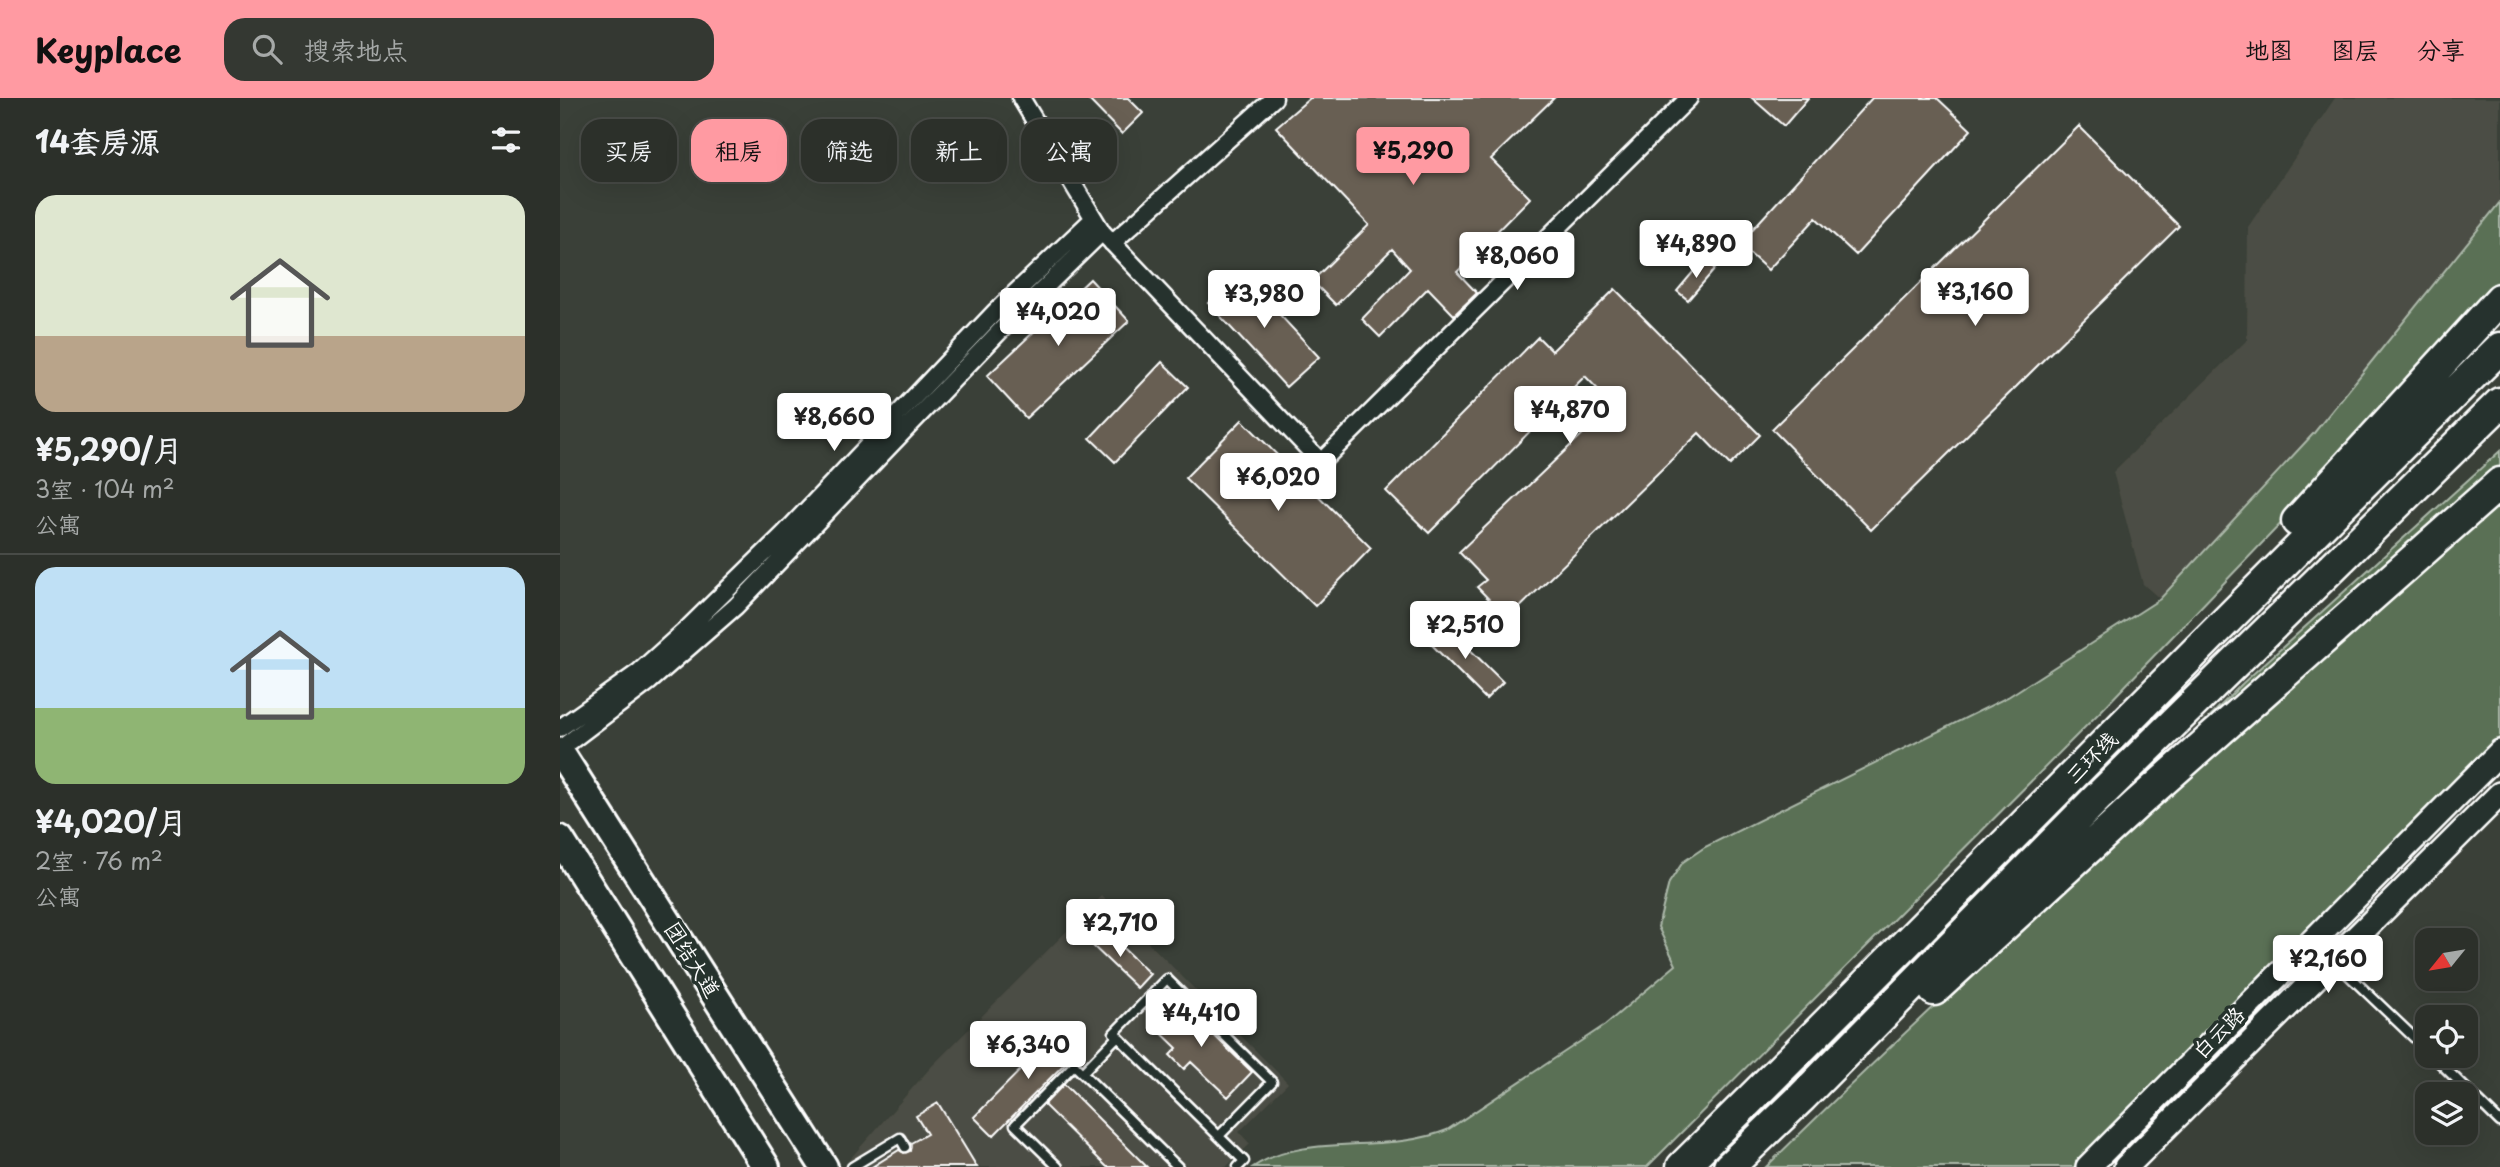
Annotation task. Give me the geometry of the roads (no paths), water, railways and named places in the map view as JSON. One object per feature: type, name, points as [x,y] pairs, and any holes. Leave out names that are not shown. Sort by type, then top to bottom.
[{"type":"highway","points":[[2084,766],[2111,718],[2305,513],[2500,299]]},
{"type":"highway","name":"三环线","points":[[1682,1167],[2084,766],[2332,513],[2500,348]]},
{"type":"highway","name":"三环线","points":[[1729,1167],[1802,1097],[2107,789],[2500,403]]},
{"type":"highway","points":[[2456,447],[2500,412]]},
{"type":"highway","points":[[1848,1050],[1924,999],[2148,794],[2500,483]]},
{"type":"main road","name":"团结大道","points":[[560,750],[824,1167]]},
{"type":"main road","points":[[560,839],[766,1167]]},
{"type":"street","points":[[1021,98],[1103,232],[1321,462],[1689,98]]},
{"type":"street","points":[[560,727],[648,664],[719,599],[996,311],[1103,232],[1274,98]]},
{"type":"street","points":[[560,750],[650,681],[736,606],[999,332],[1103,232]]},
{"type":"street","name":"白云路","points":[[2088,1167],[2500,752]]},
{"type":"street","name":"白云路","points":[[2126,1167],[2500,794]]},
{"type":"lane","points":[[2333,960],[2415,1039]]},
{"type":"lane","points":[[1219,1136],[1272,1082],[1167,979],[1114,1033],[1244,1161],[1238,1167]]},
{"type":"lane","points":[[1082,1073],[1118,1036]]},
{"type":"lane","points":[[1056,1166],[1015,1125],[1074,1065],[1178,1167]]},
{"type":"lane","points":[[2445,1068],[2500,1122]]},
{"type":"lane","points":[[852,1167],[900,1138],[905,1147]]}]
